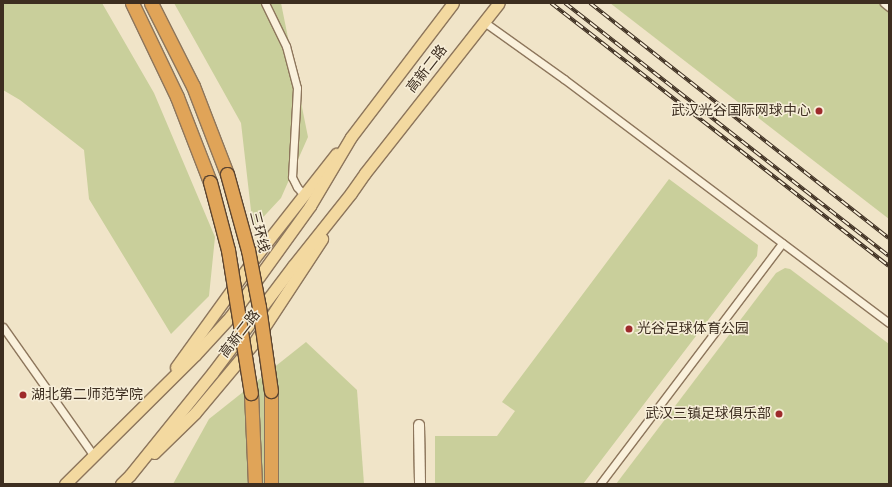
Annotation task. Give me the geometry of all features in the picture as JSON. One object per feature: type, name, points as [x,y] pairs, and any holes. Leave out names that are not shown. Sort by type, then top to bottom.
[{"type":"highway","points":[[132,3],[177,97],[210,182],[228,250],[251,393],[255,484]]},
{"type":"highway","name":"三环线","points":[[151,3],[193,86],[227,174],[248,250],[259,307],[271,391],[271,484]]},
{"type":"main road","name":"高新二路","points":[[162,388],[254,258],[323,169],[351,137],[453,3]]},
{"type":"main road","name":"高新二路","points":[[120,484],[170,440],[253,344],[365,172],[499,3]]},
{"type":"main road","name":"高新二路","points":[[65,484],[195,355],[230,317],[310,206],[351,137]]},
{"type":"main road","name":"高新二路","points":[[130,475],[213,372],[293,266],[351,193]]},
{"type":"street","points":[[265,3],[286,46],[297,88],[292,177],[297,187],[304,194]]},
{"type":"street","points":[[884,3],[889,7]]},
{"type":"street","points":[[484,22],[570,84],[889,323]]},
{"type":"street","points":[[600,484],[782,243]]},
{"type":"street","points":[[3,327],[94,456]]},
{"type":"street","points":[[419,425],[420,484]]},
{"type":"green space","points":[[3,3],[102,3],[154,93],[215,237],[209,296],[171,334],[89,199],[84,150],[20,100],[3,90]]},
{"type":"green space","points":[[174,3],[281,3],[308,137],[281,198],[253,228],[241,123]]},
{"type":"green space","name":"武汉光谷国际网球中心","points":[[610,3],[889,3],[889,219]]},
{"type":"green space","name":"光谷足球体育公园","points":[[669,179],[758,245],[757,256],[583,484],[435,484],[435,436],[497,436],[515,411],[502,402]]},
{"type":"green space","name":"武汉三镇足球俱乐部","points":[[785,268],[790,269],[889,344],[889,484],[616,484],[776,273]]},
{"type":"green space","points":[[306,342],[357,390],[364,484],[173,484],[209,419]]},
{"type":"railway","points":[[551,3],[889,266]]},
{"type":"railway","points":[[565,3],[889,256]]},
{"type":"railway","points":[[590,3],[889,238]]},
{"type":"place","name":"武汉光谷国际网球中心","points":[[819,111]]},
{"type":"place","name":"光谷足球体育公园","points":[[629,329]]},
{"type":"place","name":"湖北第二师范学院","points":[[23,395]]},
{"type":"place","name":"武汉三镇足球俱乐部","points":[[779,414]]}]
